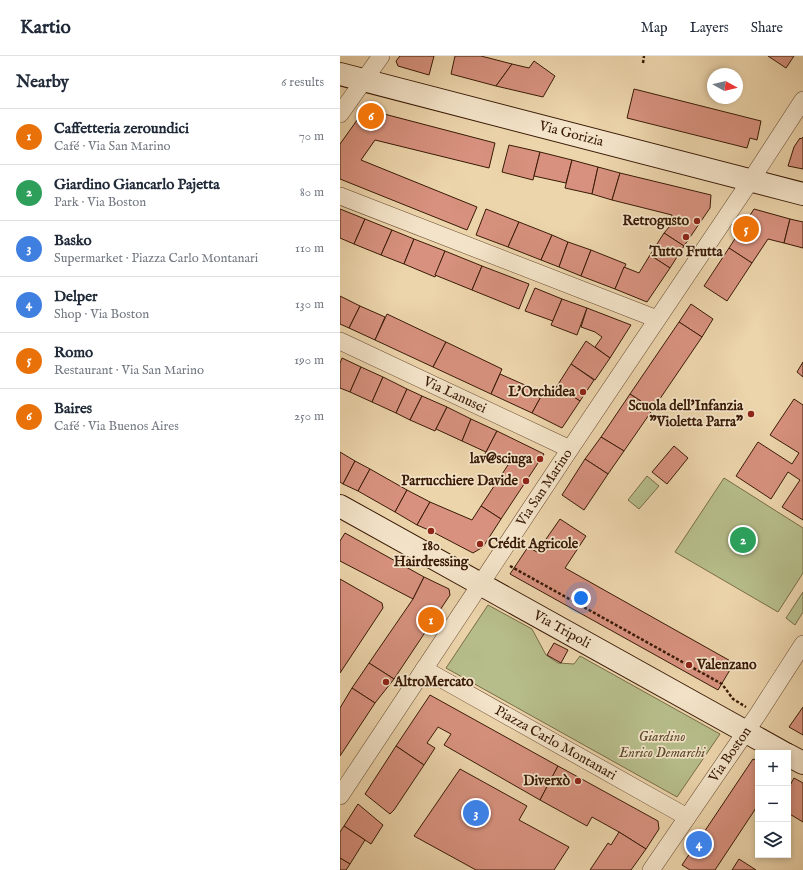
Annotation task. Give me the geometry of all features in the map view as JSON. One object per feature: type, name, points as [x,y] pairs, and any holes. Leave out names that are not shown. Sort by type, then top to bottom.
[{"type":"street","points":[[340,114],[381,56]]},
{"type":"street","name":"Via Gorizia","points":[[340,74],[803,194]]},
{"type":"street","name":"Via San Marino","points":[[340,796],[570,448],[751,180],[803,100]]},
{"type":"street","points":[[340,196],[657,319]]},
{"type":"street","name":"Via Lanusei","points":[[340,341],[570,448]]},
{"type":"street","name":"Via Tripoli","points":[[340,506],[779,750]]},
{"type":"street","name":"Via Boston","points":[[658,868],[687,817],[746,732],[803,644]]},
{"type":"street","name":"Piazza Carlo Montanari","points":[[424,669],[687,817]]},
{"type":"street","points":[[791,757],[803,763]]},
{"type":"path","points":[[643,63],[644,56]]},
{"type":"path","points":[[497,559],[722,684],[733,700],[758,714]]},
{"type":"green space","points":[[647,476],[659,486],[639,509],[628,500]]},
{"type":"green space","points":[[724,478],[803,528],[803,573],[778,612],[675,552]]},
{"type":"green space","points":[[803,592],[803,612],[795,625],[786,618]]},
{"type":"green space","name":"Giardino Enrico Demarchi","points":[[488,605],[532,629],[546,655],[558,663],[574,664],[580,656],[720,734],[677,797],[446,668]]},
{"type":"building","points":[[400,56],[434,56],[429,75],[398,66],[396,61]]},
{"type":"building","points":[[455,56],[481,56],[512,64],[496,86],[451,74]]},
{"type":"building","points":[[768,56],[794,56],[786,68]]},
{"type":"building","points":[[534,61],[555,76],[543,97],[496,86],[512,64],[529,68]]},
{"type":"building","points":[[634,89],[761,121],[757,140],[750,138],[747,148],[627,118]]},
{"type":"building","points":[[365,109],[495,143],[489,168],[375,140],[361,160],[477,207],[467,230],[340,179],[340,144]]},
{"type":"building","points":[[803,137],[803,169],[788,166],[794,147],[800,138],[801,139]]},
{"type":"building","points":[[509,145],[540,152],[533,180],[502,172]]},
{"type":"building","points":[[540,152],[572,160],[566,183],[534,176]]},
{"type":"building","points":[[572,160],[598,167],[592,194],[565,188]]},
{"type":"building","points":[[598,167],[620,173],[612,200],[592,194]]},
{"type":"building","points":[[620,173],[711,195],[710,208],[684,246],[664,233],[670,226],[672,215],[612,200]]},
{"type":"building","points":[[340,209],[365,219],[354,244],[340,238]]},
{"type":"building","points":[[486,209],[519,222],[508,247],[476,235]]},
{"type":"building","points":[[754,209],[790,219],[784,243],[768,239],[752,263],[729,248]]},
{"type":"building","points":[[365,219],[392,230],[381,255],[354,244]]},
{"type":"building","points":[[790,219],[803,222],[803,248],[784,243]]},
{"type":"building","points":[[519,222],[552,235],[541,260],[508,247]]},
{"type":"building","points":[[392,230],[414,239],[404,264],[381,255]]},
{"type":"building","points":[[664,233],[684,246],[670,268],[650,255]]},
{"type":"building","points":[[552,235],[568,242],[559,267],[541,260]]},
{"type":"building","points":[[414,239],[445,251],[435,277],[404,264]]},
{"type":"building","points":[[568,242],[591,250],[581,276],[559,267]]},
{"type":"building","points":[[729,248],[752,263],[727,301],[704,286]]},
{"type":"building","points":[[591,250],[626,264],[615,289],[581,276]]},
{"type":"building","points":[[445,251],[482,266],[472,290],[435,275]]},
{"type":"building","points":[[650,255],[670,268],[647,302],[615,289],[624,267],[639,273]]},
{"type":"building","points":[[482,266],[529,284],[519,309],[472,290]]},
{"type":"building","points":[[535,288],[562,299],[553,321],[525,311]]},
{"type":"building","points":[[340,296],[360,306],[349,328],[340,324]]},
{"type":"building","points":[[562,299],[587,308],[577,335],[551,325]]},
{"type":"building","points":[[691,304],[713,319],[702,337],[679,322]]},
{"type":"building","points":[[360,306],[385,317],[375,340],[349,328]]},
{"type":"building","points":[[587,308],[631,325],[610,358],[595,347],[602,337],[595,332],[581,327]]},
{"type":"building","points":[[387,314],[446,342],[433,367],[375,340]]},
{"type":"building","points":[[679,322],[702,337],[653,409],[630,394]]},
{"type":"building","points":[[586,341],[610,358],[595,380],[571,364]]},
{"type":"building","points":[[446,342],[502,369],[491,394],[433,367]]},
{"type":"building","points":[[342,358],[361,367],[350,392],[340,388],[340,363]]},
{"type":"building","points":[[803,362],[803,377],[797,372]]},
{"type":"building","points":[[571,364],[594,380],[580,401],[557,386]]},
{"type":"building","points":[[361,367],[383,377],[372,402],[350,392]]},
{"type":"building","points":[[500,374],[543,393],[532,413],[491,394]]},
{"type":"building","points":[[383,377],[407,389],[396,413],[372,402]]},
{"type":"building","points":[[557,386],[580,401],[562,428],[532,413],[544,391],[552,394]]},
{"type":"building","points":[[407,389],[422,396],[410,420],[396,413]]},
{"type":"building","points":[[630,394],[653,409],[624,451],[601,437]]},
{"type":"building","points":[[422,396],[447,407],[435,431],[410,420]]},
{"type":"building","points":[[794,399],[803,405],[803,520],[782,507],[800,480],[788,472],[771,499],[736,476],[758,442],[792,464],[799,453],[770,435]]},
{"type":"building","points":[[447,407],[471,419],[462,441],[436,429]]},
{"type":"building","points":[[471,419],[497,431],[486,452],[462,441]]},
{"type":"building","points":[[497,431],[544,454],[501,519],[481,506],[508,465],[485,454]]},
{"type":"building","points":[[601,437],[624,451],[608,474],[585,459]]},
{"type":"building","points":[[674,446],[688,458],[667,484],[652,472]]},
{"type":"building","points":[[340,452],[355,461],[343,484],[340,482]]},
{"type":"building","points":[[585,459],[608,474],[584,510],[562,495]]},
{"type":"building","points":[[355,461],[370,469],[358,491],[343,484]]},
{"type":"building","points":[[370,469],[407,490],[395,512],[358,491]]},
{"type":"building","points":[[407,490],[430,502],[417,525],[395,512]]},
{"type":"building","points":[[430,502],[472,520],[481,506],[501,519],[483,547],[473,553],[417,525]]},
{"type":"building","points":[[560,519],[586,536],[565,568],[734,663],[718,690],[510,574],[528,547],[537,552]]},
{"type":"building","points":[[345,533],[424,577],[413,599],[340,561],[340,541]]},
{"type":"building","points":[[424,577],[449,589],[450,595],[394,679],[369,663],[413,599]]},
{"type":"building","points":[[340,579],[382,603],[383,608],[340,673]]},
{"type":"building","points":[[554,643],[568,650],[561,663],[547,655]]},
{"type":"building","points":[[369,663],[394,679],[375,703],[352,688]]},
{"type":"building","points":[[352,688],[375,703],[340,756],[340,708]]},
{"type":"building","points":[[430,695],[558,766],[540,800],[444,745],[451,734],[438,727],[427,743],[435,748],[424,765],[396,746]]},
{"type":"building","points":[[803,707],[803,735],[789,727]]},
{"type":"building","points":[[396,746],[424,765],[390,814],[365,794]]},
{"type":"building","points":[[753,759],[755,760],[755,810],[715,870],[690,870],[682,865]]},
{"type":"building","points":[[558,766],[658,821],[659,829],[646,849],[592,817],[587,826],[540,800]]},
{"type":"building","points":[[460,769],[527,806],[519,820],[569,847],[554,870],[476,870],[414,836]]},
{"type":"building","points":[[794,778],[803,783],[803,822],[791,815],[791,784]]},
{"type":"building","points":[[358,804],[383,825],[371,844],[344,826]]},
{"type":"building","points":[[344,826],[365,840],[350,864],[340,858],[340,832]]},
{"type":"building","points":[[619,832],[646,849],[631,870],[590,870],[608,843],[611,845]]},
{"type":"building","points":[[340,858],[350,864],[346,870],[340,870]]},
{"type":"building","points":[[739,859],[756,870],[732,870]]},
{"type":"place","name":"Baires","points":[[371,116]]},
{"type":"place","name":"Retrogusto","points":[[697,221]]},
{"type":"place","name":"Romo","points":[[746,229]]},
{"type":"place","name":"Tutto Frutta","points":[[686,237]]},
{"type":"place","name":"L'Orchidea","points":[[583,392]]},
{"type":"place","name":"Scuola dell'Infanzia \"Violetta Parra\"","points":[[751,414]]},
{"type":"place","name":"lav@sciuga","points":[[540,459]]},
{"type":"place","name":"Parrucchiere Davide","points":[[526,481]]},
{"type":"place","name":"180 Hairdressing","points":[[431,531]]},
{"type":"place","name":"Giardino Giancarlo Pajetta","points":[[743,540]]},
{"type":"place","name":"Crédit Agricole","points":[[480,544]]},
{"type":"place","name":"Caffetteria zeroundici","points":[[431,620]]},
{"type":"place","name":"Valenzano","points":[[689,665]]},
{"type":"place","name":"AltroMercato","points":[[386,682]]},
{"type":"place","name":"Diverxò","points":[[578,781]]},
{"type":"place","name":"Basko","points":[[476,813]]},
{"type":"place","name":"Delper","points":[[699,844]]}]
